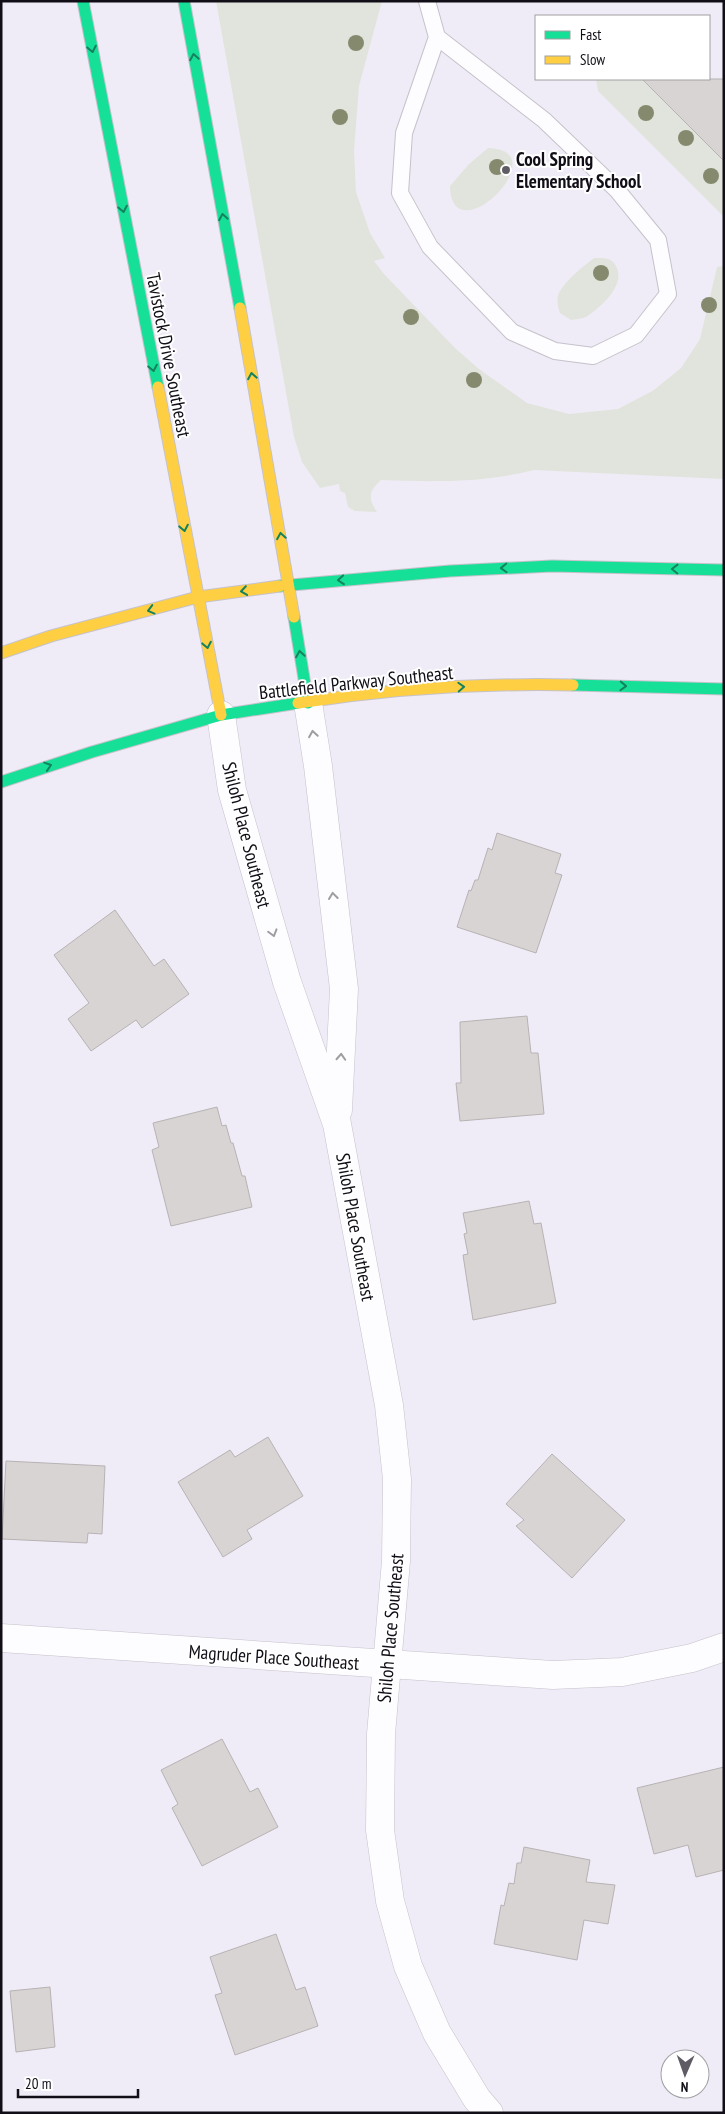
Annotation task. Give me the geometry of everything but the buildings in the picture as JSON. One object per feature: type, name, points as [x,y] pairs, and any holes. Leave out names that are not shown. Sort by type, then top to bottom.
[{"type":"main road","name":"Tavistock Drive Southeast","points":[[83,1],[221,716]]},
{"type":"main road","points":[[184,1],[289,584],[308,702]]},
{"type":"main road","points":[[1,653],[51,636],[198,597],[289,584],[450,571],[552,566],[724,570]]},
{"type":"main road","name":"Battlefield Parkway Southeast","points":[[1,782],[92,752],[221,716],[352,695],[459,687],[558,685],[724,689]]},
{"type":"street","name":"Shiloh Place Southeast","points":[[308,702],[318,766],[344,989],[337,1124]]},
{"type":"street","name":"Shiloh Place Southeast","points":[[221,716],[234,800],[287,982],[337,1124],[389,1405],[397,1479],[396,1561],[381,1734],[380,1830],[390,1901],[408,1966],[437,2033],[477,2099],[489,2113]]},
{"type":"street","name":"Magruder Place Southeast","points":[[1,1638],[388,1665],[553,1674],[622,1672],[692,1658],[724,1647]]},
{"type":"lane","points":[[428,1],[437,37],[404,133],[400,193],[430,247],[512,332],[555,351],[593,356],[636,335],[668,294],[658,240],[617,190],[544,120],[437,37]]},
{"type":"shaded area","points":[[216,1],[382,1],[359,86],[354,151],[356,192],[370,233],[385,258],[374,261],[384,274],[455,348],[479,369],[527,403],[569,414],[618,409],[654,390],[681,368],[700,339],[717,267],[724,266],[724,479],[534,470],[478,479],[439,481],[381,480],[371,495],[372,503],[377,512],[355,511],[348,507],[345,493],[340,491],[339,484],[320,488],[302,462],[294,437]]},
{"type":"shaded area","points":[[596,80],[643,80],[724,161],[724,217],[598,91]]},
{"type":"shaded area","points":[[488,148],[507,153],[513,165],[508,180],[496,194],[481,206],[466,210],[455,205],[450,186],[469,164]]},
{"type":"shaded area","points":[[594,258],[605,258],[613,262],[619,275],[618,282],[610,296],[598,308],[586,317],[571,320],[560,313],[558,295],[570,278]]},
{"type":"traffic: fast","points":[[83,1],[158,387]]},
{"type":"traffic: fast","points":[[184,1],[240,308]]},
{"type":"traffic: fast","points":[[280,586],[450,571],[552,566],[724,570]]},
{"type":"traffic: fast","points":[[294,617],[308,703]]},
{"type":"traffic: fast","points":[[573,685],[724,689]]},
{"type":"traffic: fast","points":[[1,782],[92,752],[221,715],[298,703]]},
{"type":"traffic: slow","points":[[240,308],[294,617]]},
{"type":"traffic: slow","points":[[158,387],[221,715]]},
{"type":"traffic: slow","points":[[1,653],[51,636],[198,597],[280,586]]},
{"type":"traffic: slow","points":[[298,703],[366,694],[435,688],[573,685]]},
{"type":"place","name":"Cool Spring Elementary School","points":[[506,170]]}]
